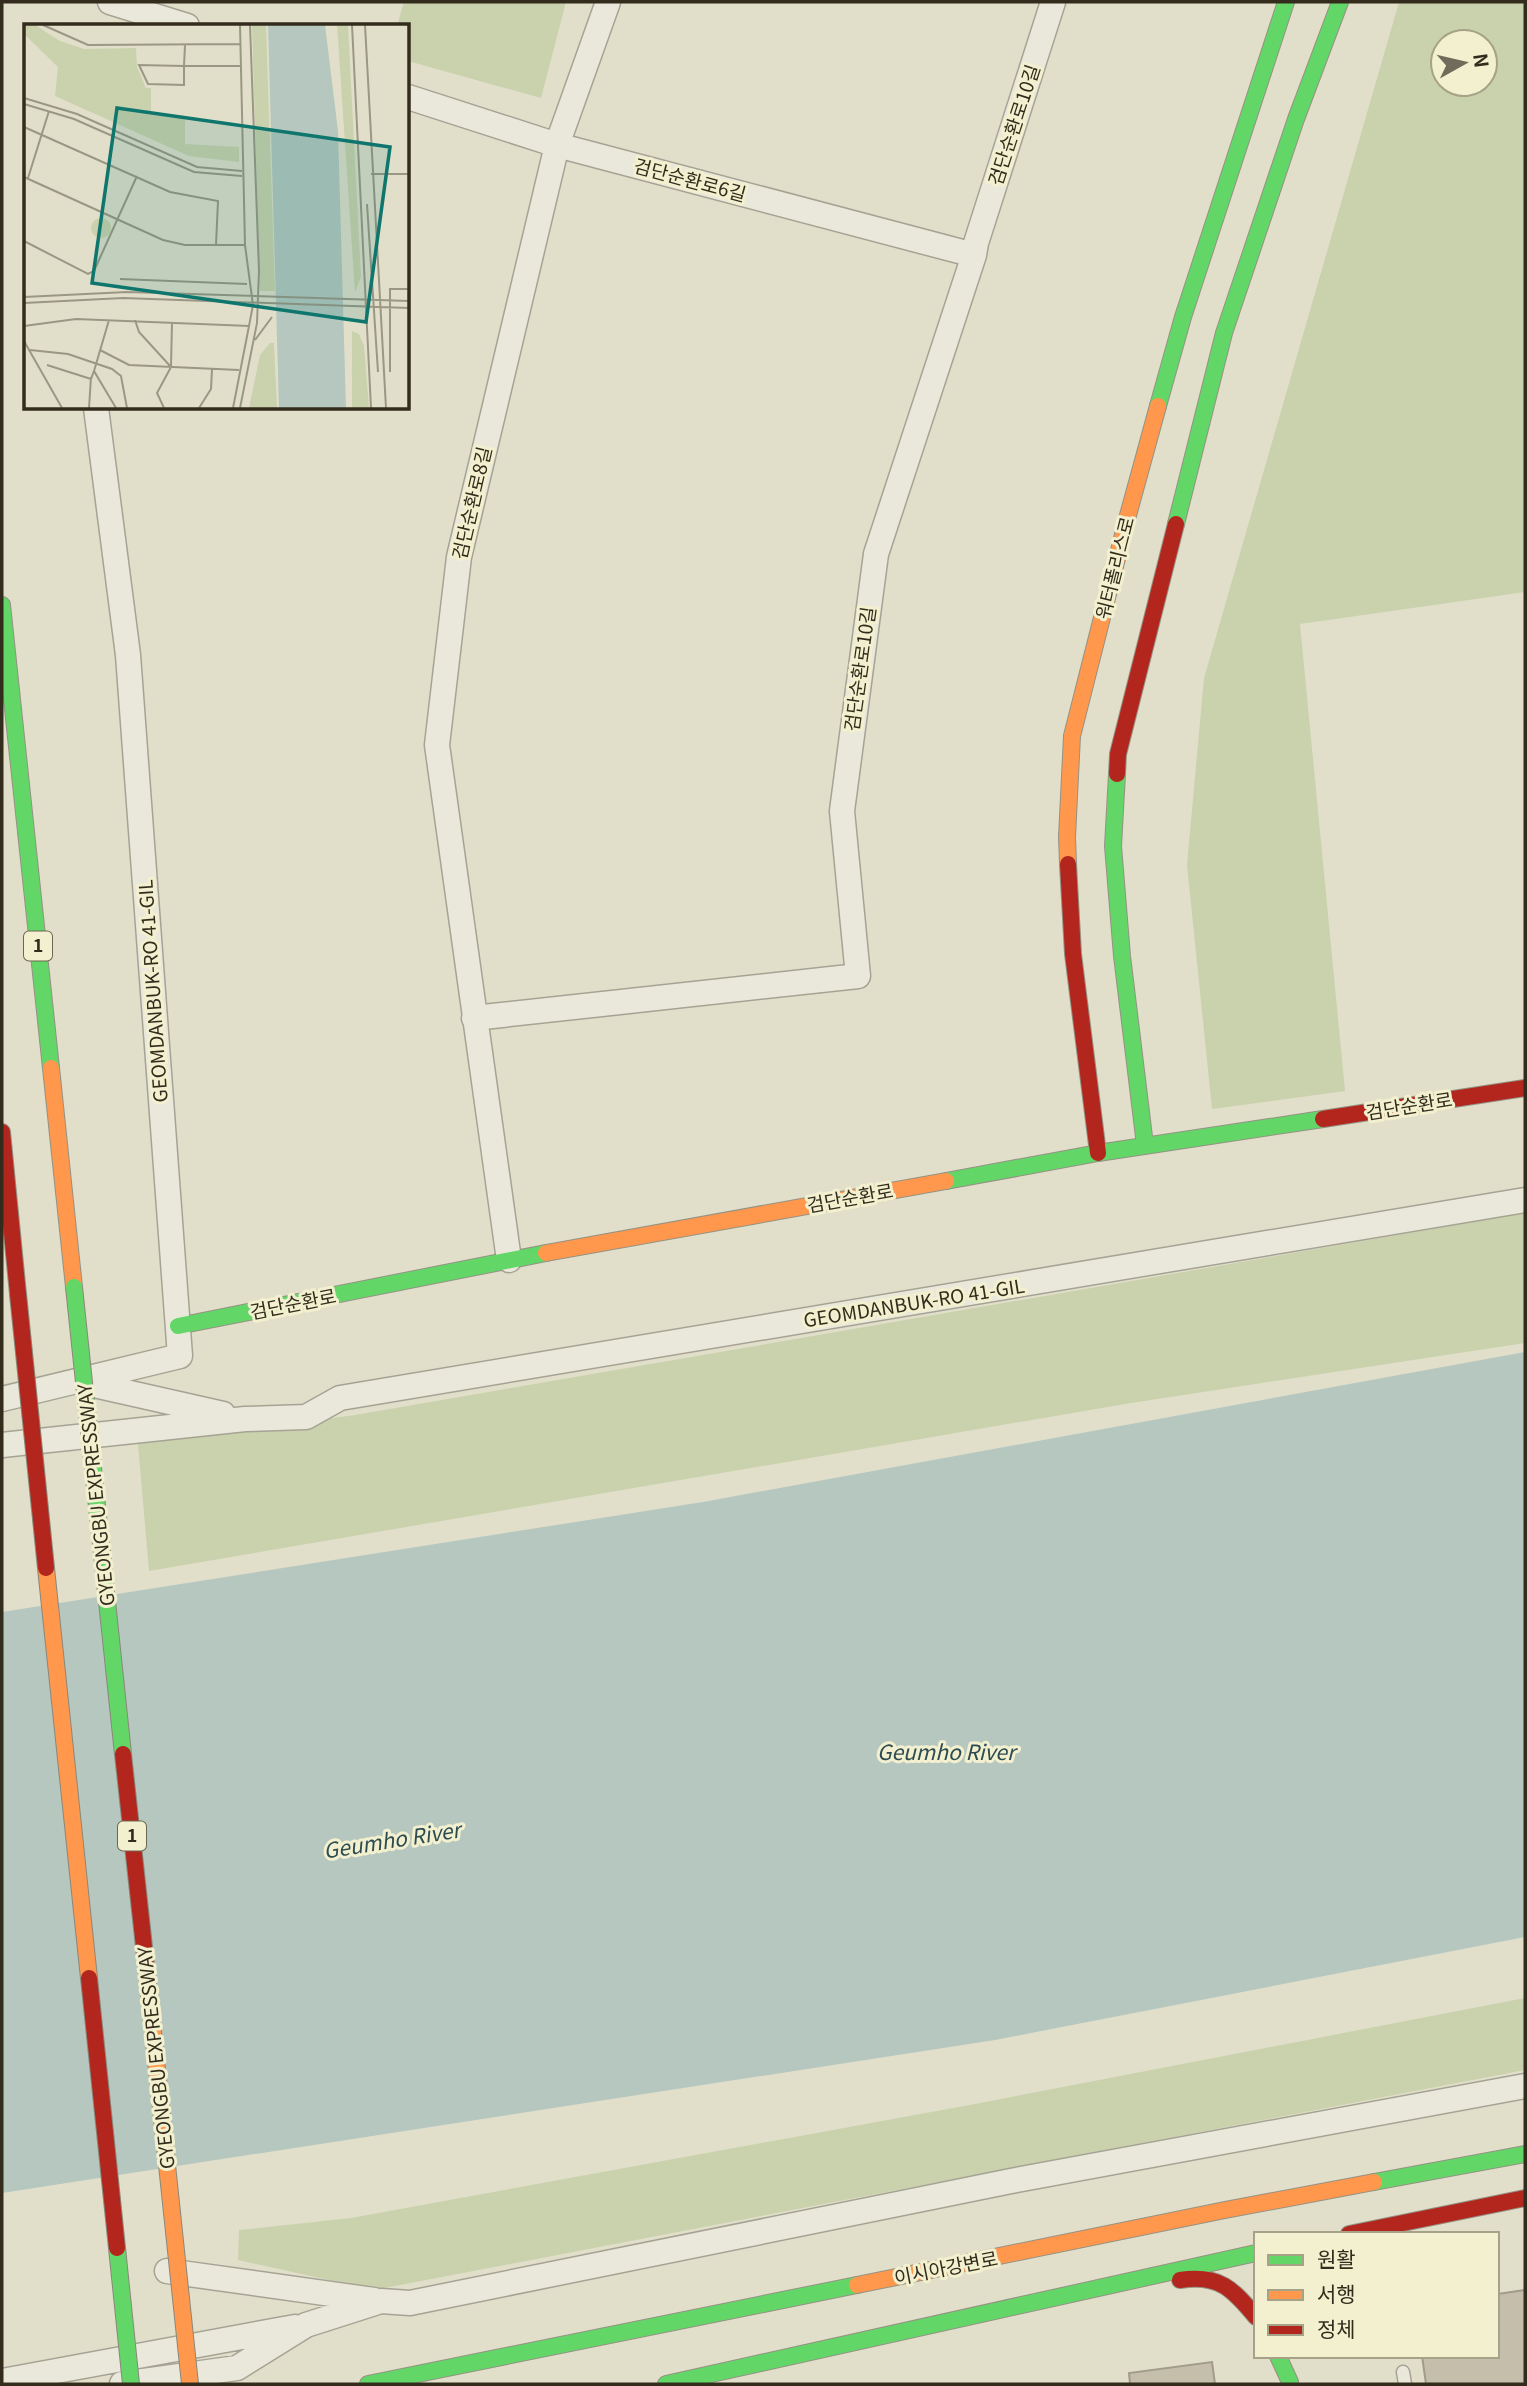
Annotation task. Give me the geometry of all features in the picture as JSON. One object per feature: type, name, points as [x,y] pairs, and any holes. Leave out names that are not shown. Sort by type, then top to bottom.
[{"type":"main road","name":"워터폴리스로","points":[[1098,1153],[1073,954],[1067,837],[1072,736],[1183,317],[1286,2]]},
{"type":"main road","points":[[1145,1145],[1122,956],[1113,846],[1118,754],[1224,333],[1296,119],[1340,2]]},
{"type":"main road","name":"GYEONGBU EXPRESSWAY","points":[[2,605],[190,2384]]},
{"type":"main road","name":"검단순환로","points":[[178,1326],[509,1260],[1098,1153],[1525,1088]]},
{"type":"main road","points":[[2,1132],[131,2384]]},
{"type":"main road","name":"이시아강변로","points":[[368,2384],[1225,2210],[1525,2154]]},
{"type":"main road","points":[[1272,2221],[1294,2198]]},
{"type":"main road","points":[[1359,2232],[1525,2198]]},
{"type":"main road","points":[[1415,2232],[1466,2220],[1498,2203]]},
{"type":"main road","points":[[1225,2210],[1250,2223]]},
{"type":"main road","points":[[666,2384],[1254,2253]]},
{"type":"main road","points":[[1065,2296],[1091,2299],[1200,2276],[1225,2284],[1254,2314]]},
{"type":"main road","points":[[1279,2358],[1290,2383]]},
{"type":"main road","points":[[1288,2358],[1290,2383]]},
{"type":"street","points":[[110,2],[181,24]]},
{"type":"street","name":"검단순환로8길","points":[[509,1260],[437,745],[459,557],[556,145],[608,2]]},
{"type":"street","name":"검단순환로10길","points":[[474,1018],[858,976],[842,811],[876,554],[1053,2]]},
{"type":"street","name":"검단순환로6길","points":[[410,98],[556,145],[974,255]]},
{"type":"street","name":"GEOMDANBUK-RO 41-GIL","points":[[2,1399],[180,1356],[128,655],[96,410]]},
{"type":"street","name":"GEOMDANBUK-RO 41-GIL","points":[[245,1419],[306,1417],[340,1398],[1525,1200]]},
{"type":"street","points":[[77,1381],[245,1419]]},
{"type":"street","points":[[2,1445],[245,1419]]},
{"type":"street","points":[[160,2224],[166,2271],[410,2303],[1011,2181],[1525,2086]]},
{"type":"street","points":[[2,2381],[306,2325],[381,2301]]},
{"type":"street","points":[[122,2384],[237,2368],[306,2325]]},
{"type":"green space","points":[[404,2],[566,2],[541,98],[410,62],[410,24],[398,24]]},
{"type":"green space","points":[[1399,2],[1525,2],[1525,592],[1300,624],[1345,1091],[1212,1109],[1187,865],[1204,678]]},
{"type":"green space","points":[[1525,1213],[1525,1343],[1131,1403],[149,1571],[138,1444],[355,1415]]},
{"type":"green space","points":[[1525,1998],[1525,2070],[374,2290],[238,2260],[239,2230],[351,2218],[975,2104]]},
{"type":"water","name":"Geumho River","points":[[1525,1352],[1525,1937],[995,2040],[2,2193],[2,1612],[703,1502]]},
{"type":"building","points":[[1525,2290],[1525,2384],[1426,2384],[1422,2358],[1499,2358],[1499,2294]]},
{"type":"building","points":[[1212,2362],[1215,2384],[1130,2384],[1129,2373]]},
{"type":"traffic: fast","points":[[1158,406],[1183,317],[1286,2]]},
{"type":"traffic: fast","points":[[1176,524],[1224,333],[1296,119],[1340,2]]},
{"type":"traffic: fast","points":[[2,605],[51,1068]]},
{"type":"traffic: fast","points":[[1117,774],[1113,846],[1122,956],[1145,1145]]},
{"type":"traffic: fast","points":[[946,1181],[1098,1153],[1323,1119]]},
{"type":"traffic: fast","points":[[178,1326],[546,1253]]},
{"type":"traffic: fast","points":[[74,1287],[123,1754]]},
{"type":"traffic: fast","points":[[1374,2182],[1525,2154]]},
{"type":"traffic: fast","points":[[117,2248],[131,2384]]},
{"type":"traffic: fast","points":[[666,2384],[1254,2253]]},
{"type":"traffic: fast","points":[[368,2384],[857,2285]]},
{"type":"traffic: fast","points":[[1279,2358],[1290,2382]]},
{"type":"traffic: slow","points":[[1068,864],[1072,736],[1158,406]]},
{"type":"traffic: slow","points":[[51,1068],[74,1287]]},
{"type":"traffic: slow","points":[[546,1253],[946,1181]]},
{"type":"traffic: slow","points":[[46,1568],[89,1978]]},
{"type":"traffic: slow","points":[[146,1965],[190,2384]]},
{"type":"traffic: slow","points":[[857,2285],[1374,2182]]},
{"type":"traffic: jam","points":[[1117,774],[1118,754],[1176,524]]},
{"type":"traffic: jam","points":[[1068,864],[1073,954],[1098,1153]]},
{"type":"traffic: jam","points":[[1323,1119],[1525,1088]]},
{"type":"traffic: jam","points":[[2,1132],[18,1294]]},
{"type":"traffic: jam","points":[[18,1294],[46,1568]]},
{"type":"traffic: jam","points":[[123,1754],[146,1965]]},
{"type":"traffic: jam","points":[[89,1978],[117,2248]]},
{"type":"traffic: jam","points":[[1359,2232],[1525,2198]]},
{"type":"traffic: jam","points":[[1180,2280],[1205,2279],[1224,2286],[1254,2315]]}]
